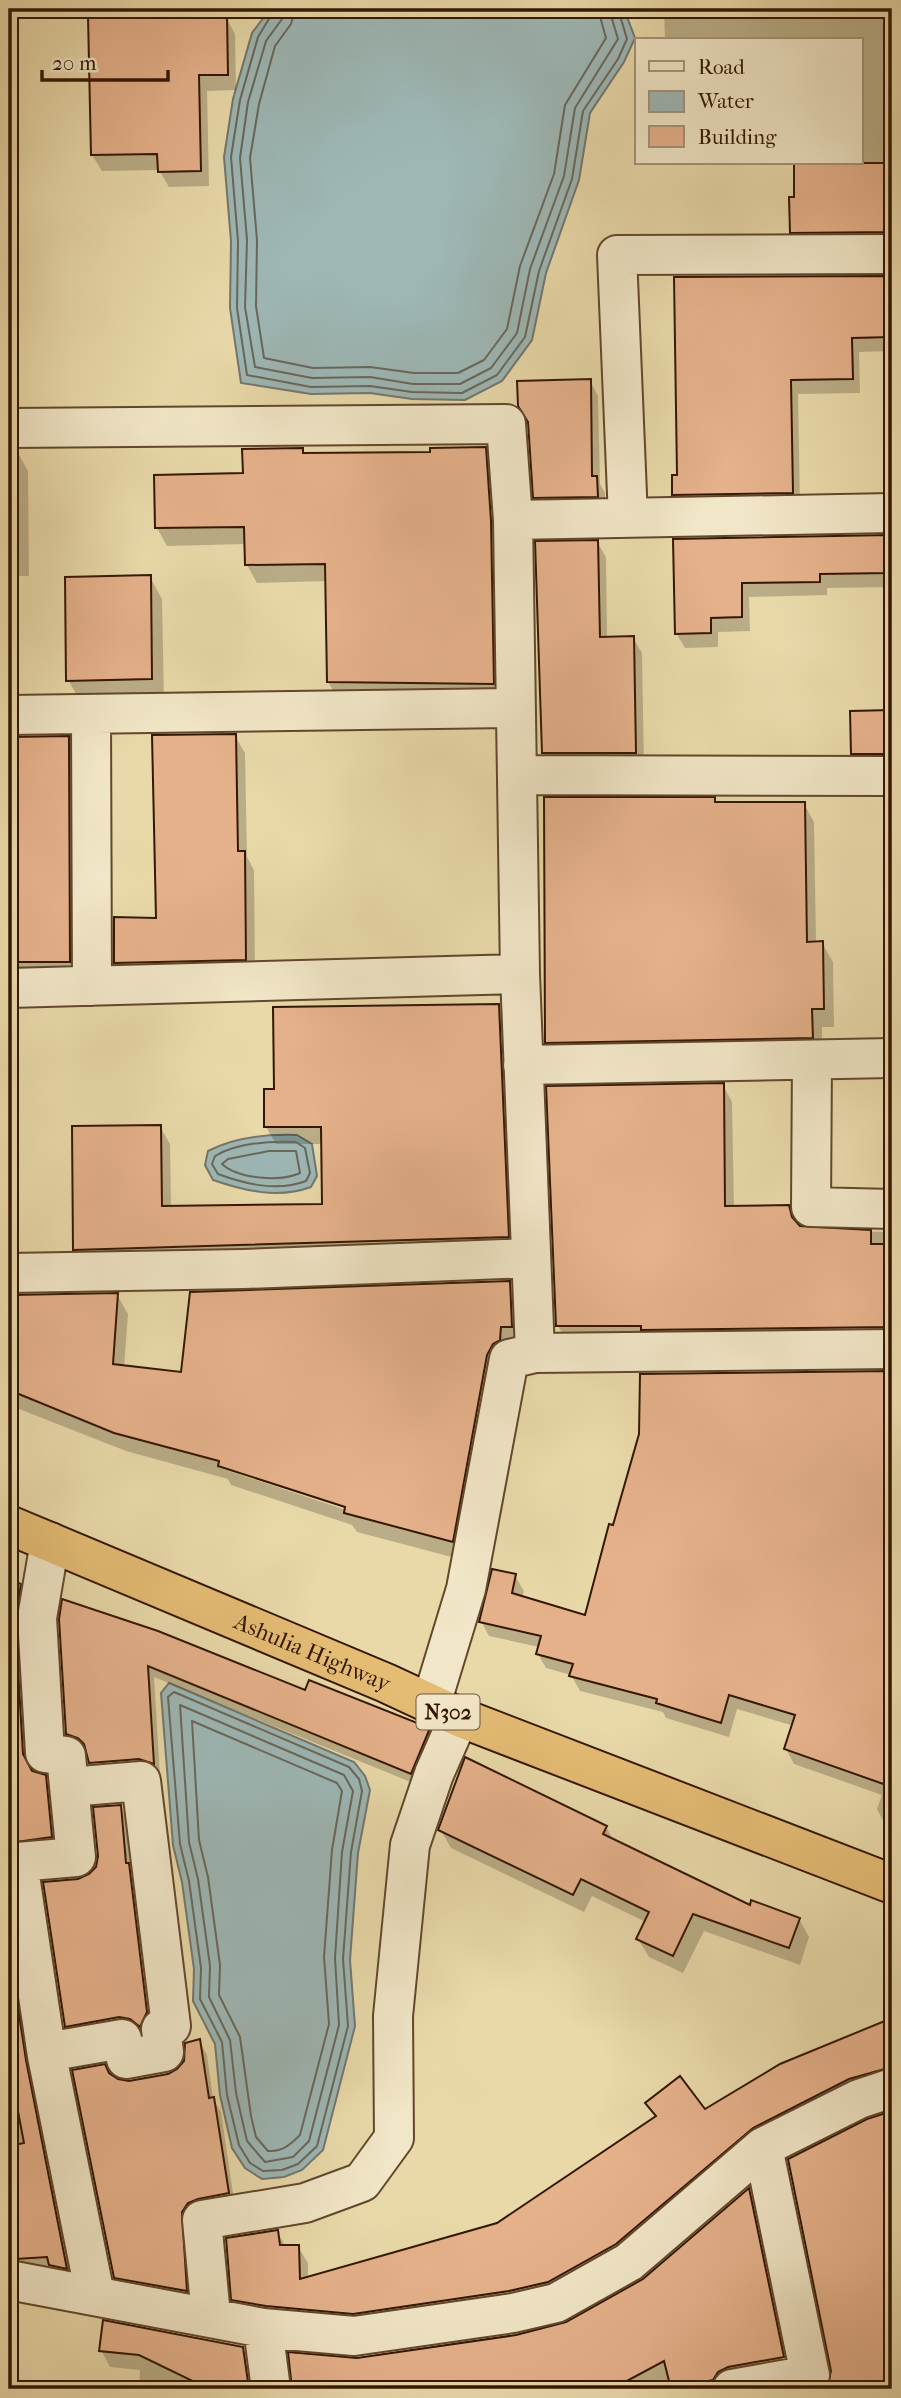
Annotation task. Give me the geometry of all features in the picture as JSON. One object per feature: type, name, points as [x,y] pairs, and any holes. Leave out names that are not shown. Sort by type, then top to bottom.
[{"type":"highway","name":"Ashulia Highway","points":[[9,1525],[445,1711],[892,1884]]},
{"type":"street","points":[[628,518],[617,255],[892,254]]},
{"type":"street","points":[[9,428],[506,424],[513,520],[520,974],[535,1353]]},
{"type":"street","points":[[513,520],[892,513]]},
{"type":"street","points":[[9,715],[516,708]]},
{"type":"street","points":[[91,714],[92,986]]},
{"type":"street","points":[[517,775],[892,776]]},
{"type":"street","points":[[9,988],[520,974]]},
{"type":"street","points":[[523,1065],[892,1058]]},
{"type":"street","points":[[812,1060],[811,1207],[892,1209]]},
{"type":"street","points":[[9,1273],[244,1269],[531,1258]]},
{"type":"street","points":[[211,2316],[202,2220],[305,2203],[362,2182],[394,2138],[393,2016],[410,1845],[434,1774],[509,1359],[535,1353],[892,1349]]},
{"type":"street","points":[[50,1542],[37,1618],[45,1753],[66,1756],[76,1857],[18,1862],[47,2052],[95,2295]]},
{"type":"street","points":[[47,2052],[122,2039],[126,2059],[164,2052],[161,2029],[172,2026],[141,1781],[69,1787]]},
{"type":"street","points":[[9,2280],[264,2328],[354,2336],[513,2313],[556,2303],[629,2262],[763,2147],[859,2099],[892,2088]]},
{"type":"street","points":[[732,2389],[810,2375],[763,2147]]},
{"type":"street","points":[[264,2328],[271,2389]]},
{"type":"water","points":[[270,9],[624,9],[635,38],[624,62],[590,113],[579,180],[546,273],[532,340],[502,381],[465,400],[412,399],[370,393],[311,394],[241,383],[230,308],[231,241],[224,157],[233,99],[252,33]]},
{"type":"water","points":[[297,1135],[312,1144],[317,1176],[311,1187],[299,1191],[274,1193],[237,1187],[213,1180],[205,1165],[208,1151],[229,1142],[263,1136]]},
{"type":"water","points":[[169,1683],[354,1762],[365,1776],[370,1790],[358,1853],[350,1960],[355,2026],[323,2150],[302,2170],[284,2177],[262,2179],[245,2168],[232,2148],[220,2095],[215,2044],[193,2001],[194,1969],[182,1882],[173,1845],[161,1693]]},
{"type":"building","points":[[88,16],[227,16],[228,75],[199,75],[201,171],[158,172],[157,154],[91,155]]},
{"type":"building","points":[[892,163],[892,232],[790,233],[789,197],[794,197],[794,164]]},
{"type":"building","points":[[892,276],[892,337],[852,338],[853,379],[791,380],[793,493],[672,495],[672,475],[677,475],[674,277]]},
{"type":"building","points":[[591,379],[592,476],[597,476],[598,497],[533,498],[528,422],[518,406],[517,381]]},
{"type":"building","points":[[486,447],[491,521],[494,684],[327,682],[325,564],[245,565],[244,527],[155,528],[154,475],[243,473],[242,449],[303,448],[303,453],[430,452],[430,448]]},
{"type":"building","points":[[891,535],[891,573],[820,574],[820,582],[742,583],[742,617],[711,618],[711,633],[675,634],[673,539]]},
{"type":"building","points":[[598,540],[600,637],[634,636],[636,753],[542,753],[535,541]]},
{"type":"building","points":[[151,575],[152,679],[66,681],[65,577]]},
{"type":"building","points":[[892,710],[892,754],[851,754],[850,711]]},
{"type":"building","points":[[236,734],[238,851],[245,851],[246,960],[114,963],[114,917],[156,918],[152,735]]},
{"type":"building","points":[[69,736],[70,962],[9,962],[9,737]]},
{"type":"building","points":[[544,797],[715,797],[715,802],[805,802],[807,942],[823,941],[824,1009],[812,1009],[813,1038],[545,1043]]},
{"type":"building","points":[[499,1004],[509,1237],[73,1250],[72,1126],[161,1125],[162,1206],[322,1204],[321,1127],[264,1127],[264,1089],[274,1089],[273,1007]]},
{"type":"building","points":[[724,1083],[725,1206],[789,1205],[792,1217],[800,1226],[871,1230],[871,1244],[892,1244],[892,1327],[641,1330],[641,1326],[556,1326],[546,1086]]},
{"type":"building","points":[[510,1281],[512,1327],[501,1327],[500,1340],[493,1344],[487,1355],[453,1542],[344,1513],[345,1507],[218,1466],[219,1461],[114,1433],[9,1390],[9,1295],[118,1293],[113,1364],[181,1372],[190,1292]]},
{"type":"building","points":[[892,1371],[892,1787],[784,1749],[795,1715],[729,1695],[721,1723],[656,1703],[657,1699],[569,1676],[573,1664],[536,1654],[541,1636],[479,1622],[492,1569],[516,1574],[512,1593],[585,1615],[609,1524],[613,1525],[639,1434],[640,1374]]},
{"type":"building","points":[[9,1579],[21,1584],[15,1619],[23,1754],[32,1771],[46,1775],[52,1837],[9,1843]]},
{"type":"building","points":[[62,1599],[158,1631],[305,1690],[309,1680],[430,1728],[411,1774],[148,1666],[154,1764],[139,1759],[89,1763],[84,1744],[78,1738],[66,1734],[59,1619]]},
{"type":"building","points":[[465,1757],[607,1826],[603,1834],[750,1905],[751,1900],[800,1918],[789,1948],[693,1914],[673,1956],[636,1939],[649,1912],[581,1879],[573,1895],[438,1830]]},
{"type":"building","points":[[121,1805],[126,1863],[129,1863],[147,2012],[140,2027],[130,2019],[119,2017],[65,2027],[43,1882],[78,1879],[89,1874],[96,1867],[98,1856],[93,1807]]},
{"type":"building","points":[[9,1948],[26,2060],[67,2269],[49,2265],[47,2257],[16,2259],[9,2218],[9,2146],[24,2143],[9,2064]]},
{"type":"building","points":[[892,2018],[892,2067],[849,2079],[753,2128],[616,2244],[548,2282],[509,2291],[353,2314],[231,2300],[226,2238],[278,2230],[280,2245],[299,2245],[300,2279],[497,2223],[656,2116],[645,2103],[680,2076],[705,2109],[780,2064]]},
{"type":"building","points":[[200,2039],[209,2098],[214,2097],[229,2193],[188,2203],[182,2212],[187,2291],[114,2278],[72,2070],[105,2064],[109,2073],[118,2079],[129,2081],[168,2074],[184,2061],[185,2043]]},
{"type":"building","points":[[892,2111],[892,2389],[827,2389],[831,2371],[788,2159],[867,2119]]},
{"type":"building","points":[[749,2188],[784,2357],[728,2367],[718,2372],[713,2380],[671,2389],[664,2361],[612,2389],[522,2389],[522,2386],[456,2389],[292,2389],[288,2352],[357,2358],[516,2335],[566,2322],[643,2279]]},
{"type":"building","points":[[103,2320],[243,2347],[249,2389],[209,2389],[139,2355],[99,2351]]}]
